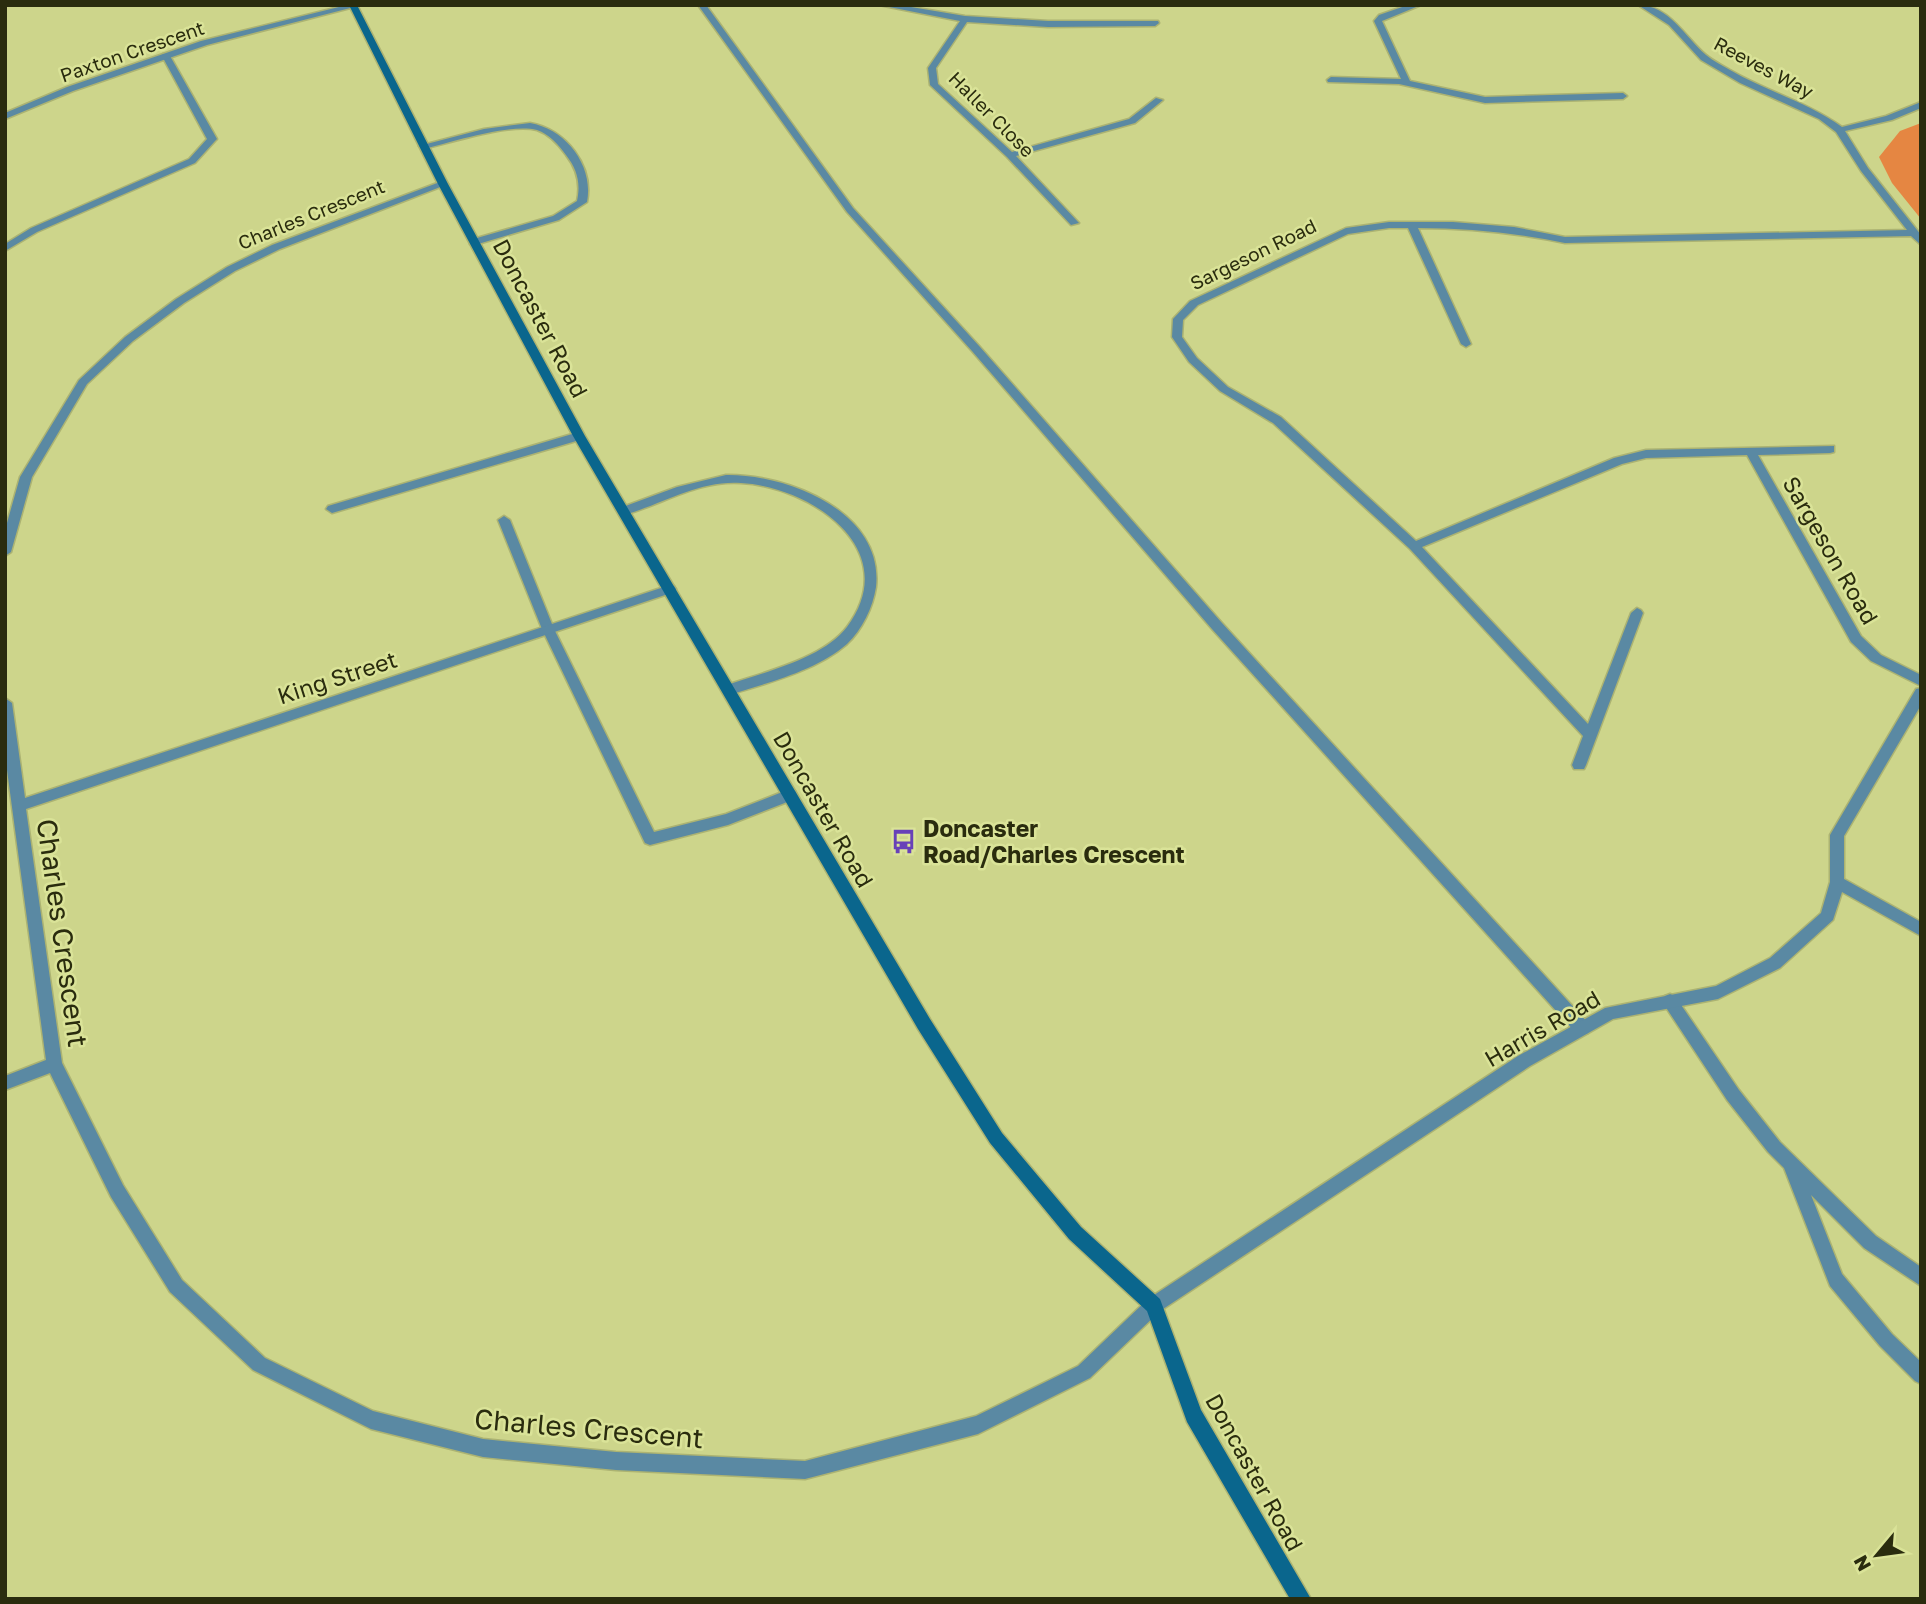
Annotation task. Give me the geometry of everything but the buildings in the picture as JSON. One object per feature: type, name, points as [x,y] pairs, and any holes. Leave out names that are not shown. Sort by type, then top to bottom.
[{"type":"street","points":[[702,5],[850,210],[976,349],[1217,626],[1583,1028]]},
{"type":"street","points":[[883,5],[965,19],[1048,24],[1155,23]]},
{"type":"street","points":[[1407,83],[1378,22],[1382,17],[1417,5]]},
{"type":"street","name":"Reeves Way","points":[[1642,5],[1672,23],[1704,58],[1743,81],[1822,117],[1840,130]]},
{"type":"street","name":"Paxton Crescent","points":[[5,117],[70,89],[204,43],[354,6]]},
{"type":"street","name":"Doncaster Road","points":[[354,6],[443,184],[579,436],[924,1024],[996,1138],[1075,1233],[1154,1306],[1194,1415],[1301,1599]]},
{"type":"street","name":"Haller Close","points":[[965,19],[932,68],[934,85],[1010,155],[1074,223]]},
{"type":"street","points":[[5,248],[34,230],[192,161],[212,139],[166,56]]},
{"type":"street","points":[[1332,80],[1377,79],[1485,100],[1623,96]]},
{"type":"street","points":[[1010,155],[1132,121],[1159,100]]},
{"type":"street","points":[[1921,105],[1889,118],[1840,130],[1864,169],[1921,242]]},
{"type":"street","points":[[424,146],[503,129],[541,128],[561,141],[579,164],[587,184],[582,202],[571,210],[531,226],[474,242]]},
{"type":"street","name":"Charles Crescent","points":[[5,552],[26,477],[83,382],[128,339],[180,301],[231,269],[276,247],[443,184]]},
{"type":"street","name":"Sargeson Road","points":[[1830,449],[1646,454],[1618,461],[1415,546],[1277,420],[1224,389],[1193,360],[1177,337],[1178,319],[1194,303],[1346,231],[1389,225],[1514,230],[1565,240],[1912,233]]},
{"type":"street","points":[[1412,225],[1466,344]]},
{"type":"street","points":[[332,509],[579,436]]},
{"type":"street","name":"Sargeson Road","points":[[1750,451],[1856,639],[1876,658],[1921,681]]},
{"type":"street","points":[[624,511],[692,487],[740,478],[798,492],[832,510],[853,527],[865,549],[870,569],[870,587],[864,608],[851,631],[833,646],[802,662],[729,690]]},
{"type":"street","points":[[504,520],[548,629],[650,839],[728,819],[790,795]]},
{"type":"street","points":[[1415,546],[1590,735]]},
{"type":"street","name":"King Street","points":[[19,806],[670,589]]},
{"type":"street","points":[[1579,765],[1637,613]]},
{"type":"street","name":"Harris Road","points":[[1154,1306],[1524,1061],[1610,1013],[1718,992],[1775,963],[1828,916],[1837,882],[1837,835],[1921,692]]},
{"type":"street","name":"Charles Crescent","points":[[5,703],[54,1064],[117,1191],[176,1286],[259,1364],[370,1420],[483,1448],[616,1461],[805,1470],[978,1425],[1084,1372],[1154,1306]]},
{"type":"street","points":[[1837,882],[1921,930]]},
{"type":"street","points":[[1670,1001],[1733,1095],[1774,1147],[1870,1241],[1921,1277]]},
{"type":"street","points":[[5,1083],[54,1064]]},
{"type":"street","points":[[1791,1163],[1836,1280],[1886,1340],[1921,1374]]},
{"type":"shaded area","points":[[1921,123],[1921,219],[1892,183],[1879,157],[1900,131]]},
{"type":"place","name":"Doncaster Road/Charles Crescent","points":[[903,841]]}]
